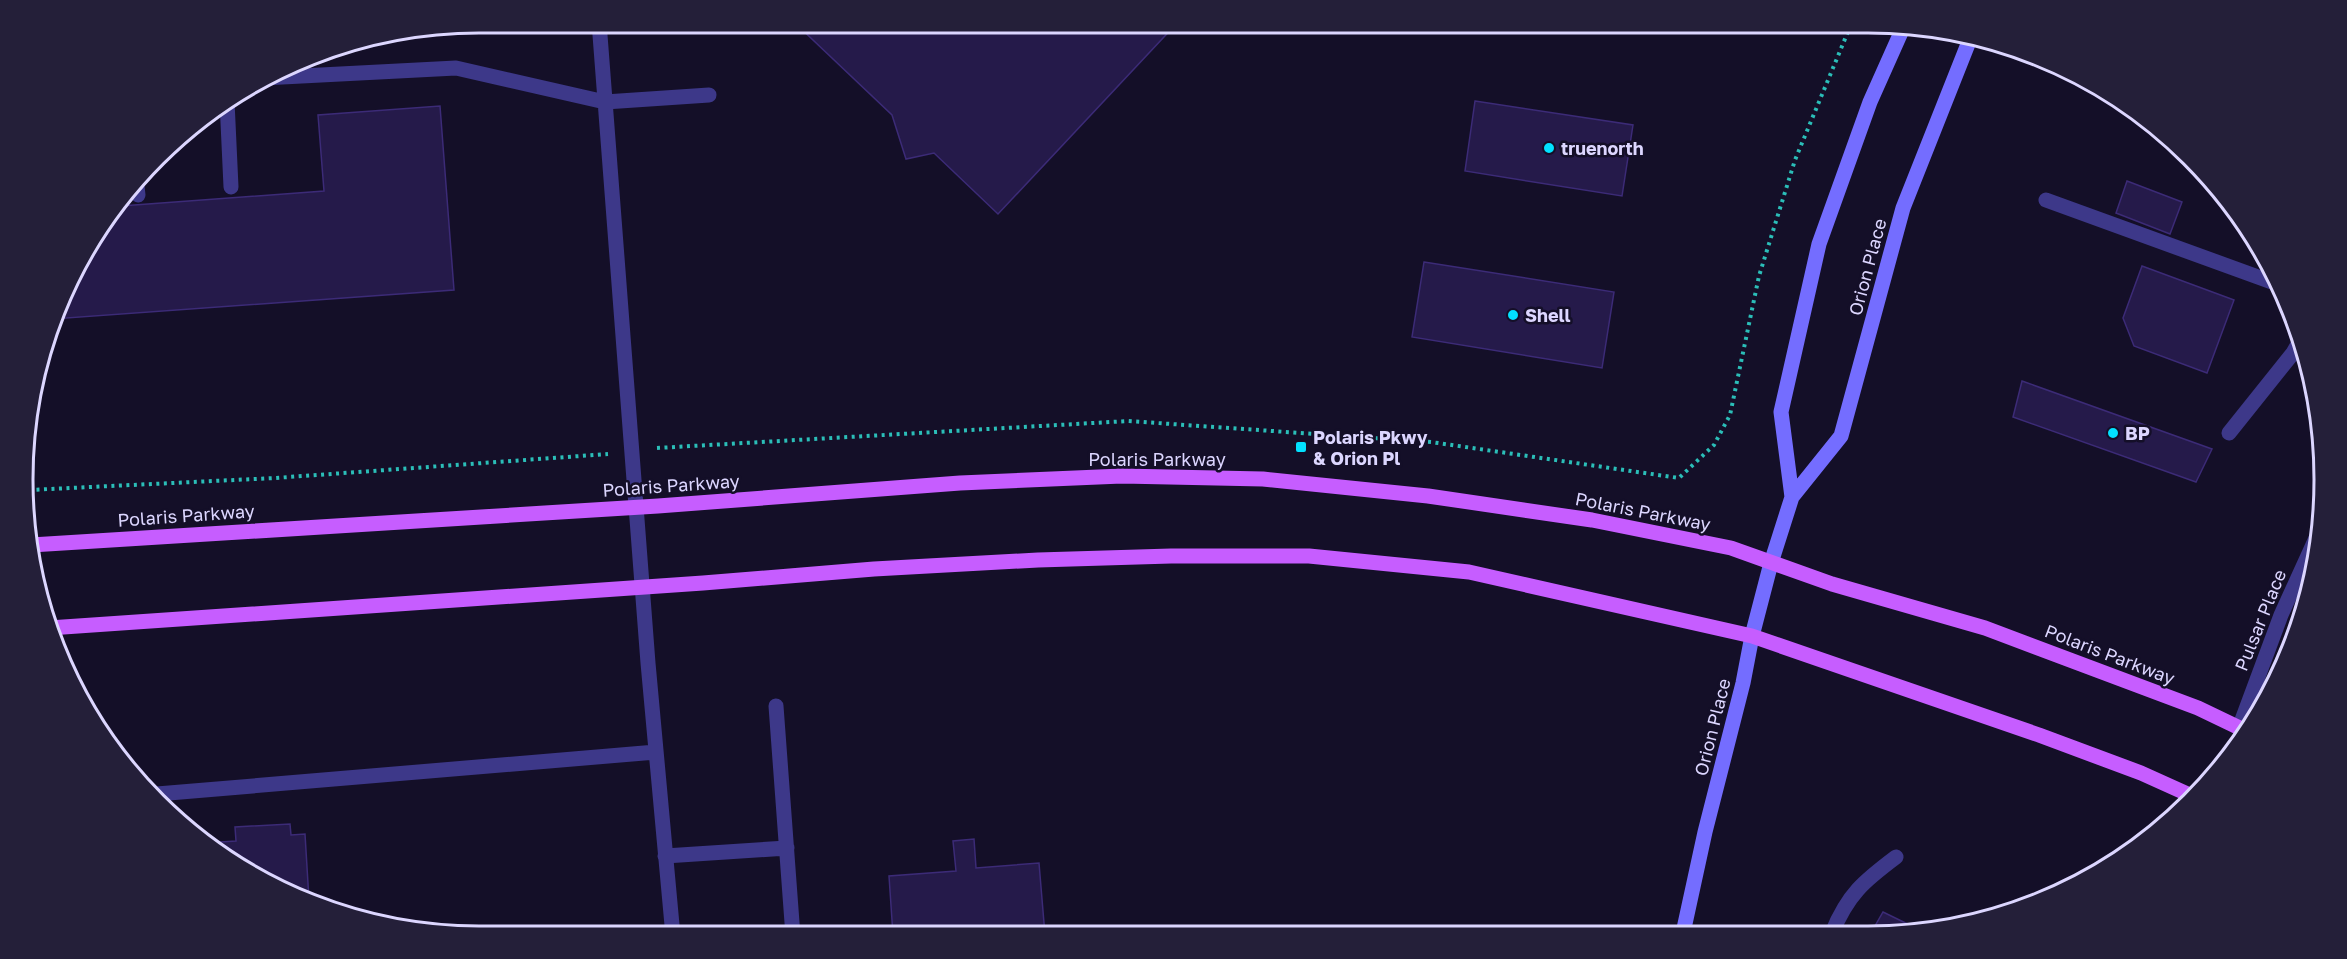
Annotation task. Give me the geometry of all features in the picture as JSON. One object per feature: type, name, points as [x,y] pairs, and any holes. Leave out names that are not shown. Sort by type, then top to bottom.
[{"type":"main road","name":"Orion Place","points":[[1792,497],[1781,412],[1819,244],[1870,102],[1900,34]]},
{"type":"main road","name":"Orion Place","points":[[1685,926],[1705,832],[1743,683],[1752,636],[1771,563],[1792,497],[1841,436],[1903,208],[1968,45]]},
{"type":"main road","name":"Polaris Parkway","points":[[38,545],[636,507],[960,483],[1122,476],[1263,479],[1428,496],[1592,520],[1731,548],[1832,584],[1985,628],[2198,708],[2239,728]]},
{"type":"main road","points":[[59,627],[642,587],[874,568],[1171,556],[1309,556],[1469,572],[1752,636],[2038,735],[2140,773],[2185,793]]},
{"type":"street","points":[[600,33],[642,587],[672,926]]},
{"type":"street","points":[[287,77],[456,68],[605,102],[709,95]]},
{"type":"street","points":[[227,111],[231,187]]},
{"type":"street","points":[[2046,200],[2267,280]]},
{"type":"street","points":[[2229,433],[2295,350]]},
{"type":"street","name":"Pulsar Place","points":[[2251,708],[2281,615],[2306,559]]},
{"type":"street","points":[[776,706],[793,926]]},
{"type":"street","points":[[163,794],[656,752]]},
{"type":"street","points":[[665,856],[787,848]]},
{"type":"street","points":[[1835,926],[1842,909],[1863,881],[1896,857]]},
{"type":"path","points":[[33,490],[287,478],[582,457],[684,445],[1128,421],[1431,442],[1679,478],[1714,445],[1730,415],[1759,276],[1796,160],[1848,33]]},
{"type":"building","points":[[806,33],[1168,33],[998,214],[934,153],[906,159],[892,115]]},
{"type":"building","name":"truenorth","points":[[1475,101],[1633,125],[1622,196],[1465,171]]},
{"type":"building","points":[[440,106],[454,290],[64,318],[93,256],[127,206],[324,191],[318,115]]},
{"type":"building","points":[[2127,181],[2182,202],[2170,234],[2116,213]]},
{"type":"building","name":"Shell","points":[[1424,262],[1614,292],[1602,368],[1412,337]]},
{"type":"building","points":[[2142,266],[2234,300],[2207,373],[2134,346],[2123,318]]},
{"type":"building","name":"BP","points":[[2022,381],[2212,449],[2196,482],[2013,417]]},
{"type":"building","points":[[290,824],[291,835],[305,834],[309,892],[256,866],[219,842],[236,841],[235,827]]},
{"type":"building","points":[[974,839],[976,868],[1039,863],[1044,926],[892,926],[889,876],[956,871],[953,841]]},
{"type":"building","points":[[1883,912],[1907,924],[1897,925],[1875,926]]},
{"type":"place","name":"truenorth","points":[[1549,148]]},
{"type":"place","name":"Shell","points":[[1513,315]]},
{"type":"place","name":"BP","points":[[2113,433]]},
{"type":"place","name":"Polaris Pkwy & Orion Pl","points":[[1301,447]]}]
